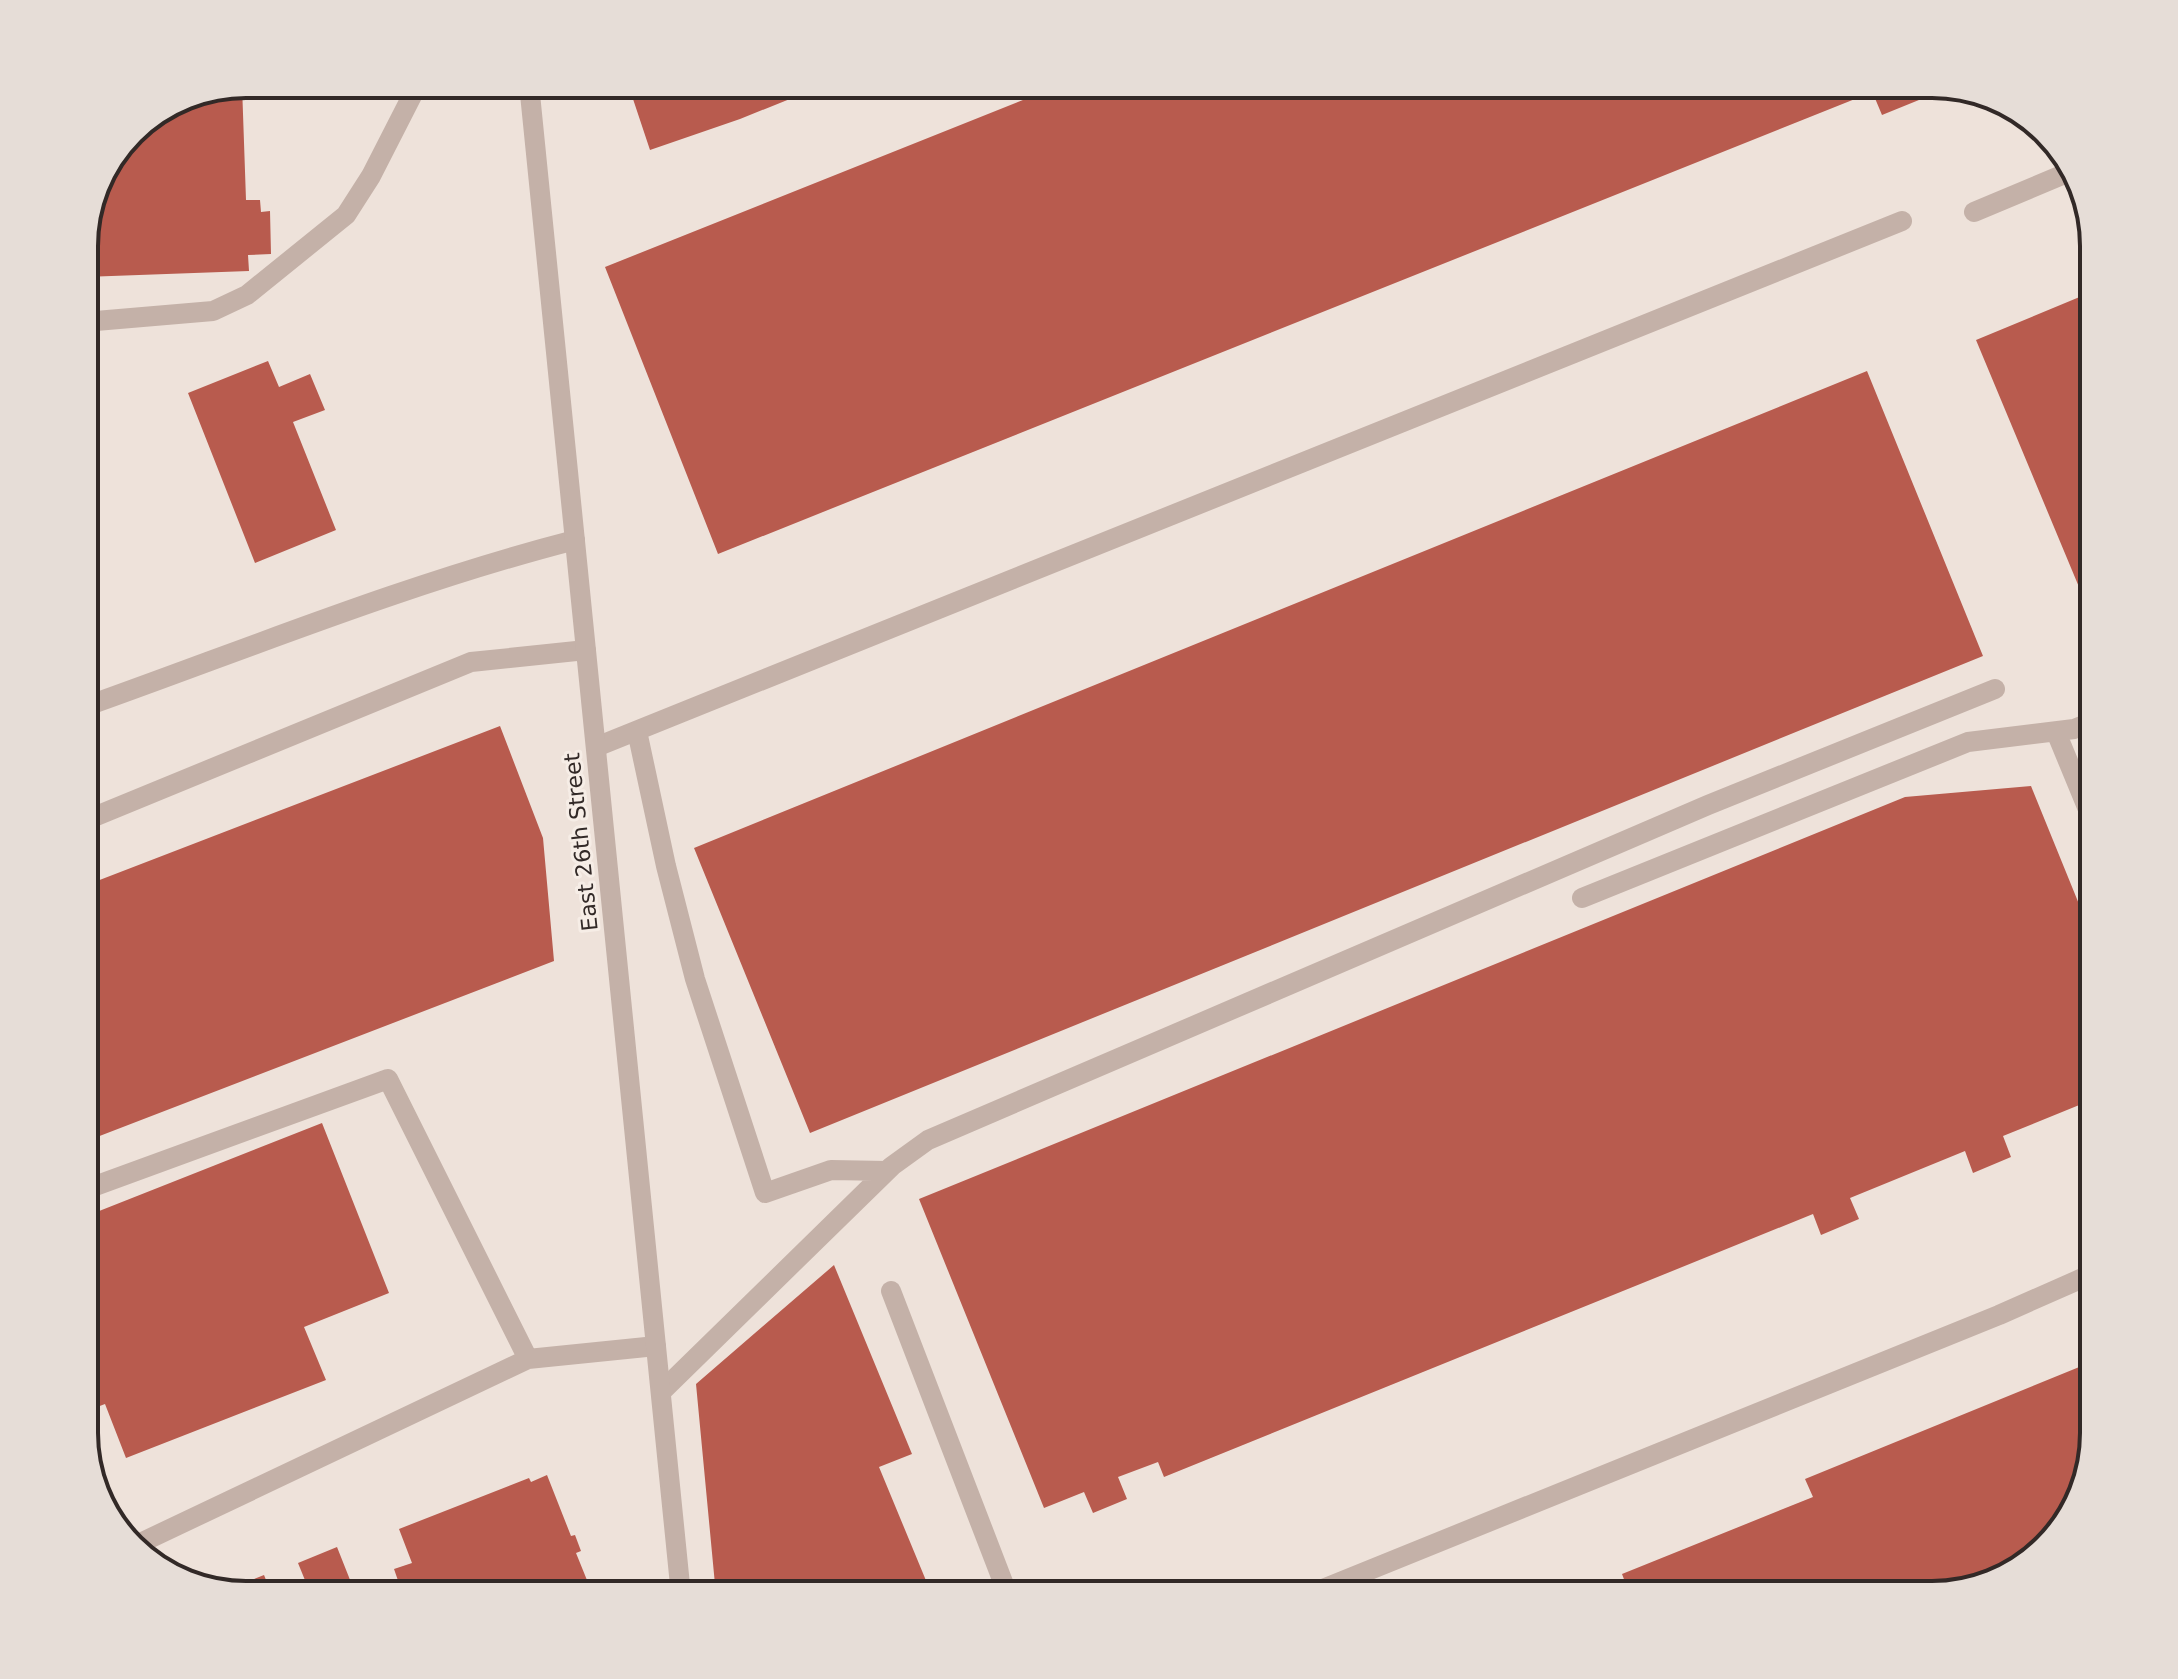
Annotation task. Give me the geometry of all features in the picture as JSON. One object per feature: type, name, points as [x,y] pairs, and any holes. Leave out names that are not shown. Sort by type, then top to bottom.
[{"type":"street","points":[[98,321],[213,311],[247,295],[346,215],[371,176],[411,98]]},
{"type":"street","name":"East 26th Street","points":[[530,98],[680,1581]]},
{"type":"street","points":[[1974,212],[2062,175]]},
{"type":"street","points":[[596,747],[1902,221]]},
{"type":"street","points":[[98,702],[394,596],[575,540]]},
{"type":"street","points":[[98,815],[471,662],[586,650]]},
{"type":"street","points":[[661,1392],[887,1171],[928,1140],[1708,805],[1995,689]]},
{"type":"street","points":[[1582,898],[1968,742],[2080,727]]},
{"type":"street","points":[[637,731],[666,866],[695,979],[765,1193],[831,1170],[887,1171]]},
{"type":"street","points":[[2056,732],[2080,790]]},
{"type":"street","points":[[98,1185],[388,1079],[528,1359]]},
{"type":"street","points":[[1343,1581],[1985,1321],[2080,1279]]},
{"type":"street","points":[[891,1291],[1003,1581]]},
{"type":"street","points":[[146,1541],[528,1359],[656,1346]]},
{"type":"building","points":[[242,98],[246,200],[260,200],[261,212],[270,211],[271,254],[248,255],[249,271],[98,276],[98,237],[103,208],[113,181],[129,156],[149,135],[172,118],[190,109],[227,99]]},
{"type":"building","points":[[633,98],[792,98],[740,119],[650,150]]},
{"type":"building","points":[[1028,98],[1858,98],[718,554],[605,267]]},
{"type":"building","points":[[1875,98],[1924,98],[1882,115]]},
{"type":"building","points":[[2080,297],[2080,589],[1976,340]]},
{"type":"building","points":[[268,361],[279,387],[310,374],[325,410],[293,422],[336,530],[255,563],[188,393]]},
{"type":"building","points":[[1867,371],[1983,656],[810,1133],[694,848]]},
{"type":"building","points":[[500,726],[543,838],[554,961],[98,1137],[98,881]]},
{"type":"building","points":[[2031,786],[2080,907],[2080,1105],[2003,1136],[2011,1157],[1973,1173],[1965,1151],[1850,1198],[1859,1219],[1821,1235],[1813,1214],[1164,1477],[1158,1462],[1118,1477],[1127,1499],[1093,1513],[1084,1492],[1044,1508],[919,1199],[1905,797]]},
{"type":"building","points":[[322,1123],[389,1293],[304,1327],[326,1380],[126,1458],[105,1404],[98,1407],[98,1211]]},
{"type":"building","points":[[834,1265],[912,1454],[879,1467],[926,1581],[715,1581],[696,1384]]},
{"type":"building","points":[[2080,1367],[2079,1452],[2065,1498],[2049,1523],[2029,1544],[1997,1566],[1941,1581],[1625,1581],[1622,1574],[1813,1497],[1805,1479]]},
{"type":"building","points":[[547,1475],[571,1536],[575,1535],[581,1551],[576,1553],[587,1581],[398,1581],[394,1569],[412,1563],[399,1529],[529,1478],[531,1482]]},
{"type":"building","points":[[337,1547],[350,1581],[305,1581],[298,1563]]},
{"type":"building","points":[[264,1575],[266,1581],[249,1581]]}]
